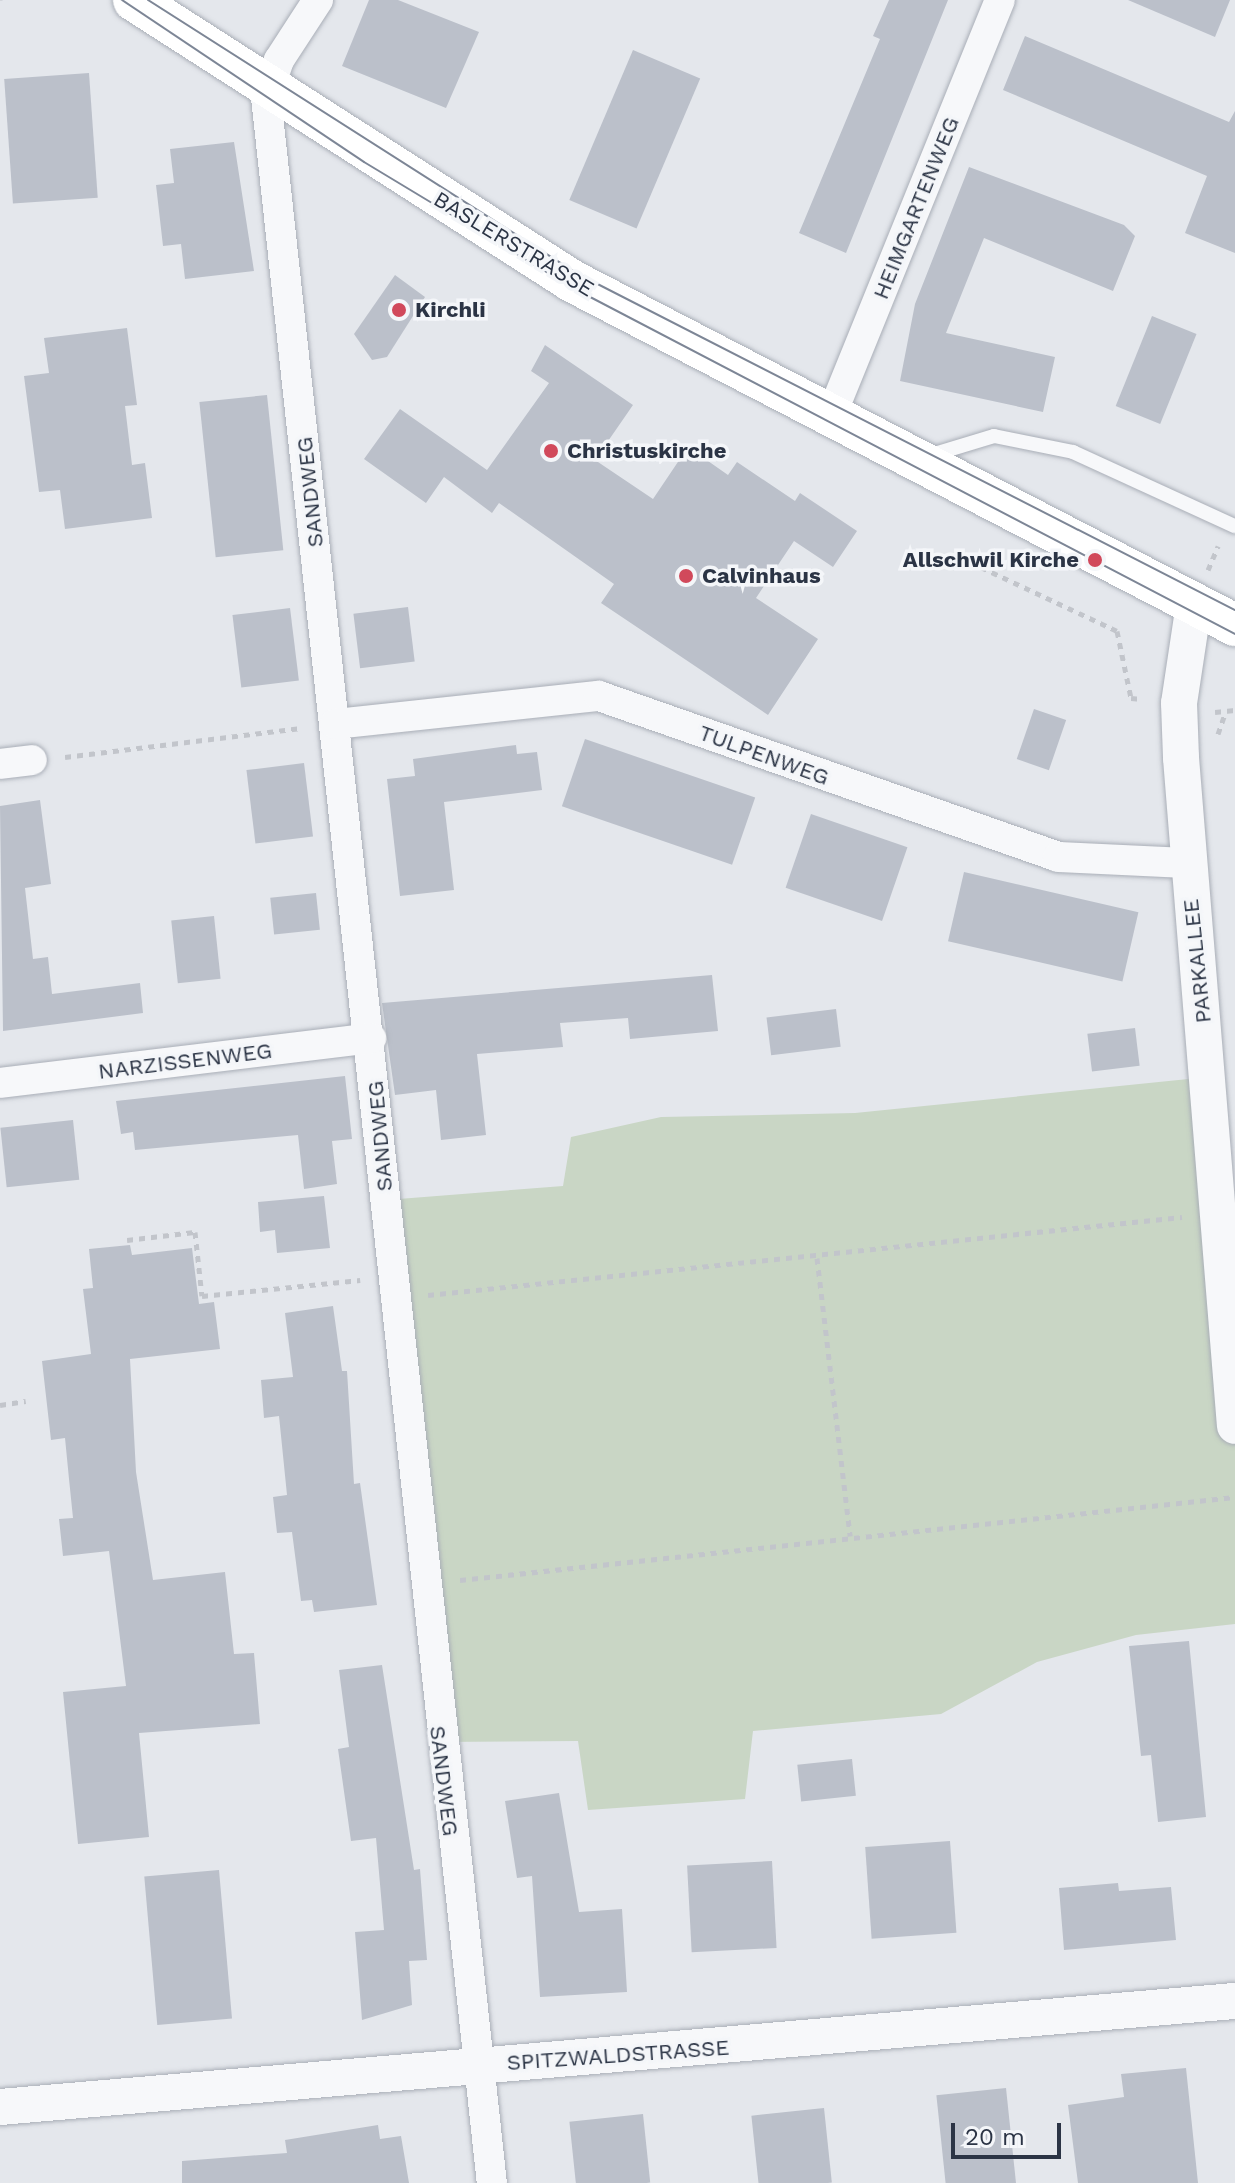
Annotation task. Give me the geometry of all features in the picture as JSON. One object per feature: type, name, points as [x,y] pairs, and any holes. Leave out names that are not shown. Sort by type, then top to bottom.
[{"type":"main road","name":"BASLERSTRASSE","points":[[134,0],[266,89],[572,281],[1235,625]]},
{"type":"street","points":[[266,89],[318,0]]},
{"type":"street","name":"HEIMGARTENWEG","points":[[831,416],[1000,0]]},
{"type":"street","name":"SANDWEG","points":[[266,89],[371,1038],[422,1584],[492,2183]]},
{"type":"street","name":"PARKALLEE","points":[[1194,604],[1179,703],[1187,863],[1230,1309],[1235,1426]]},
{"type":"street","name":"TULPENWEG","points":[[335,724],[599,696],[1058,857],[1187,863]]},
{"type":"street","points":[[0,764],[32,760]]},
{"type":"street","name":"NARZISSENWEG","points":[[0,1083],[371,1038]]},
{"type":"street","name":"SPITZWALDSTRASSE","points":[[0,2107],[1235,2001]]},
{"type":"lane","points":[[913,457],[994,436],[1048,447],[1231,524]]},
{"type":"path","points":[[1194,604],[1231,524]]},
{"type":"path","points":[[970,562],[1117,631],[1131,698],[1235,710]]},
{"type":"path","points":[[32,760],[335,724]]},
{"type":"path","points":[[127,1240],[195,1232],[202,1296],[394,1287],[817,1258],[1219,1214]]},
{"type":"path","points":[[817,1258],[850,1536]]},
{"type":"path","points":[[0,1405],[26,1401]]},
{"type":"path","points":[[422,1584],[1235,1497]]},
{"type":"green space","points":[[1208,1077],[1235,1426],[1235,1624],[1136,1635],[1037,1662],[941,1714],[753,1731],[745,1799],[588,1810],[578,1741],[439,1742],[386,1200],[563,1186],[571,1137],[661,1117],[855,1113]]},
{"type":"building","points":[[369,0],[398,0],[479,32],[446,108],[342,66]]},
{"type":"building","points":[[889,0],[948,0],[846,253],[799,233],[880,39],[873,36]]},
{"type":"building","points":[[1128,0],[1230,0],[1215,37]]},
{"type":"building","points":[[1025,36],[1229,122],[1235,111],[1235,253],[1185,233],[1207,176],[1003,90]]},
{"type":"building","points":[[633,50],[700,79],[637,229],[569,200]]},
{"type":"building","points":[[89,73],[98,198],[13,204],[4,79]]},
{"type":"building","points":[[234,142],[254,271],[185,279],[181,244],[163,246],[156,185],[174,183],[170,149]]},
{"type":"building","points":[[969,167],[1124,225],[1135,236],[1113,291],[984,238],[946,333],[1055,357],[1043,412],[900,381],[915,304]]},
{"type":"building","name":"Kirchli","points":[[395,275],[425,297],[387,357],[372,360],[354,334]]},
{"type":"building","points":[[1152,316],[1197,334],[1160,424],[1116,406]]},
{"type":"building","points":[[127,328],[137,405],[125,406],[132,465],[145,463],[152,518],[65,529],[60,490],[39,492],[24,376],[49,373],[44,338]]},
{"type":"building","name":"Calvinhaus","points":[[545,345],[633,405],[595,460],[653,499],[688,447],[728,475],[737,462],[795,501],[800,493],[857,531],[833,567],[794,541],[756,598],[818,639],[768,715],[601,603],[614,584],[499,503],[492,513],[444,477],[426,503],[364,459],[400,409],[487,470],[549,383],[531,371]]},
{"type":"building","points":[[267,395],[283,550],[216,557],[199,402]]},
{"type":"building","points":[[408,607],[415,662],[360,668],[353,614]]},
{"type":"building","points":[[290,608],[299,680],[241,688],[232,615]]},
{"type":"building","points":[[1034,709],[1066,720],[1049,770],[1017,759]]},
{"type":"building","points":[[585,739],[755,798],[732,865],[562,806]]},
{"type":"building","points":[[516,745],[517,754],[537,752],[542,790],[444,802],[454,890],[400,896],[387,779],[415,776],[413,759]]},
{"type":"building","points":[[304,763],[313,836],[255,844],[246,770]]},
{"type":"building","points":[[40,800],[51,884],[25,888],[33,959],[48,957],[52,994],[140,983],[143,1013],[3,1031],[0,806]]},
{"type":"building","points":[[811,814],[907,847],[882,921],[786,888]]},
{"type":"building","points":[[964,872],[1138,912],[1122,981],[948,941]]},
{"type":"building","points":[[316,893],[320,930],[274,935],[270,898]]},
{"type":"building","points":[[214,916],[221,979],[178,983],[171,920]]},
{"type":"building","points":[[712,975],[718,1031],[630,1039],[628,1018],[560,1023],[563,1047],[477,1054],[486,1135],[441,1140],[436,1090],[395,1095],[382,1003]]},
{"type":"building","points":[[836,1009],[841,1047],[771,1055],[767,1018]]},
{"type":"building","points":[[1135,1028],[1140,1066],[1092,1072],[1087,1034]]},
{"type":"building","points":[[345,1076],[352,1139],[332,1141],[337,1184],[304,1189],[298,1135],[135,1150],[133,1132],[121,1134],[116,1101]]},
{"type":"building","points":[[73,1120],[79,1180],[7,1187],[0,1128]]},
{"type":"building","points":[[324,1196],[330,1248],[277,1253],[275,1230],[260,1232],[258,1202]]},
{"type":"building","points":[[130,1245],[132,1255],[192,1248],[199,1304],[214,1302],[220,1349],[130,1359],[136,1472],[153,1580],[225,1572],[234,1654],[254,1653],[260,1724],[139,1733],[149,1837],[78,1844],[63,1692],[126,1686],[109,1551],[63,1556],[59,1519],[73,1518],[65,1438],[51,1440],[42,1361],[91,1354],[83,1289],[93,1288],[89,1249]]},
{"type":"building","points":[[333,1306],[342,1371],[347,1371],[354,1484],[360,1483],[377,1605],[314,1612],[312,1600],[301,1601],[292,1532],[277,1533],[273,1497],[287,1495],[279,1416],[264,1418],[261,1380],[293,1377],[285,1313]]},
{"type":"building","points":[[1189,1641],[1206,1817],[1158,1822],[1151,1755],[1141,1756],[1129,1646]]},
{"type":"building","points":[[382,1665],[414,1870],[420,1869],[427,1960],[409,1961],[412,2005],[362,2020],[355,1932],[384,1930],[376,1838],[351,1841],[338,1749],[349,1747],[339,1670]]},
{"type":"building","points":[[852,1759],[856,1796],[801,1802],[797,1765]]},
{"type":"building","points":[[559,1793],[579,1912],[622,1909],[627,1992],[540,1997],[532,1876],[517,1878],[505,1801]]},
{"type":"building","points":[[950,1841],[956,1933],[872,1939],[865,1847]]},
{"type":"building","points":[[772,1861],[777,1948],[692,1952],[687,1865]]},
{"type":"building","points":[[219,1870],[232,2018],[157,2025],[144,1877]]},
{"type":"building","points":[[1118,1883],[1119,1891],[1171,1887],[1176,1940],[1064,1950],[1059,1888]]},
{"type":"building","points":[[1186,2068],[1198,2183],[1078,2183],[1068,2105],[1124,2097],[1121,2074]]},
{"type":"building","points":[[1006,2088],[1016,2183],[946,2183],[936,2095]]},
{"type":"building","points":[[824,2108],[832,2183],[758,2183],[751,2116]]},
{"type":"building","points":[[643,2114],[650,2183],[576,2183],[569,2122]]},
{"type":"building","points":[[378,2125],[380,2139],[401,2136],[409,2183],[182,2183],[182,2161],[287,2153],[285,2140]]},
{"type":"tram line","points":[[122,0],[364,162],[571,287],[1235,634]]},
{"type":"tram line","points":[[148,0],[578,274],[1235,610]]},
{"type":"place","name":"Kirchli","points":[[399,310]]},
{"type":"place","name":"Christuskirche","points":[[551,451]]},
{"type":"place","name":"Allschwil Kirche","points":[[1095,560]]},
{"type":"place","name":"Calvinhaus","points":[[686,576]]}]
